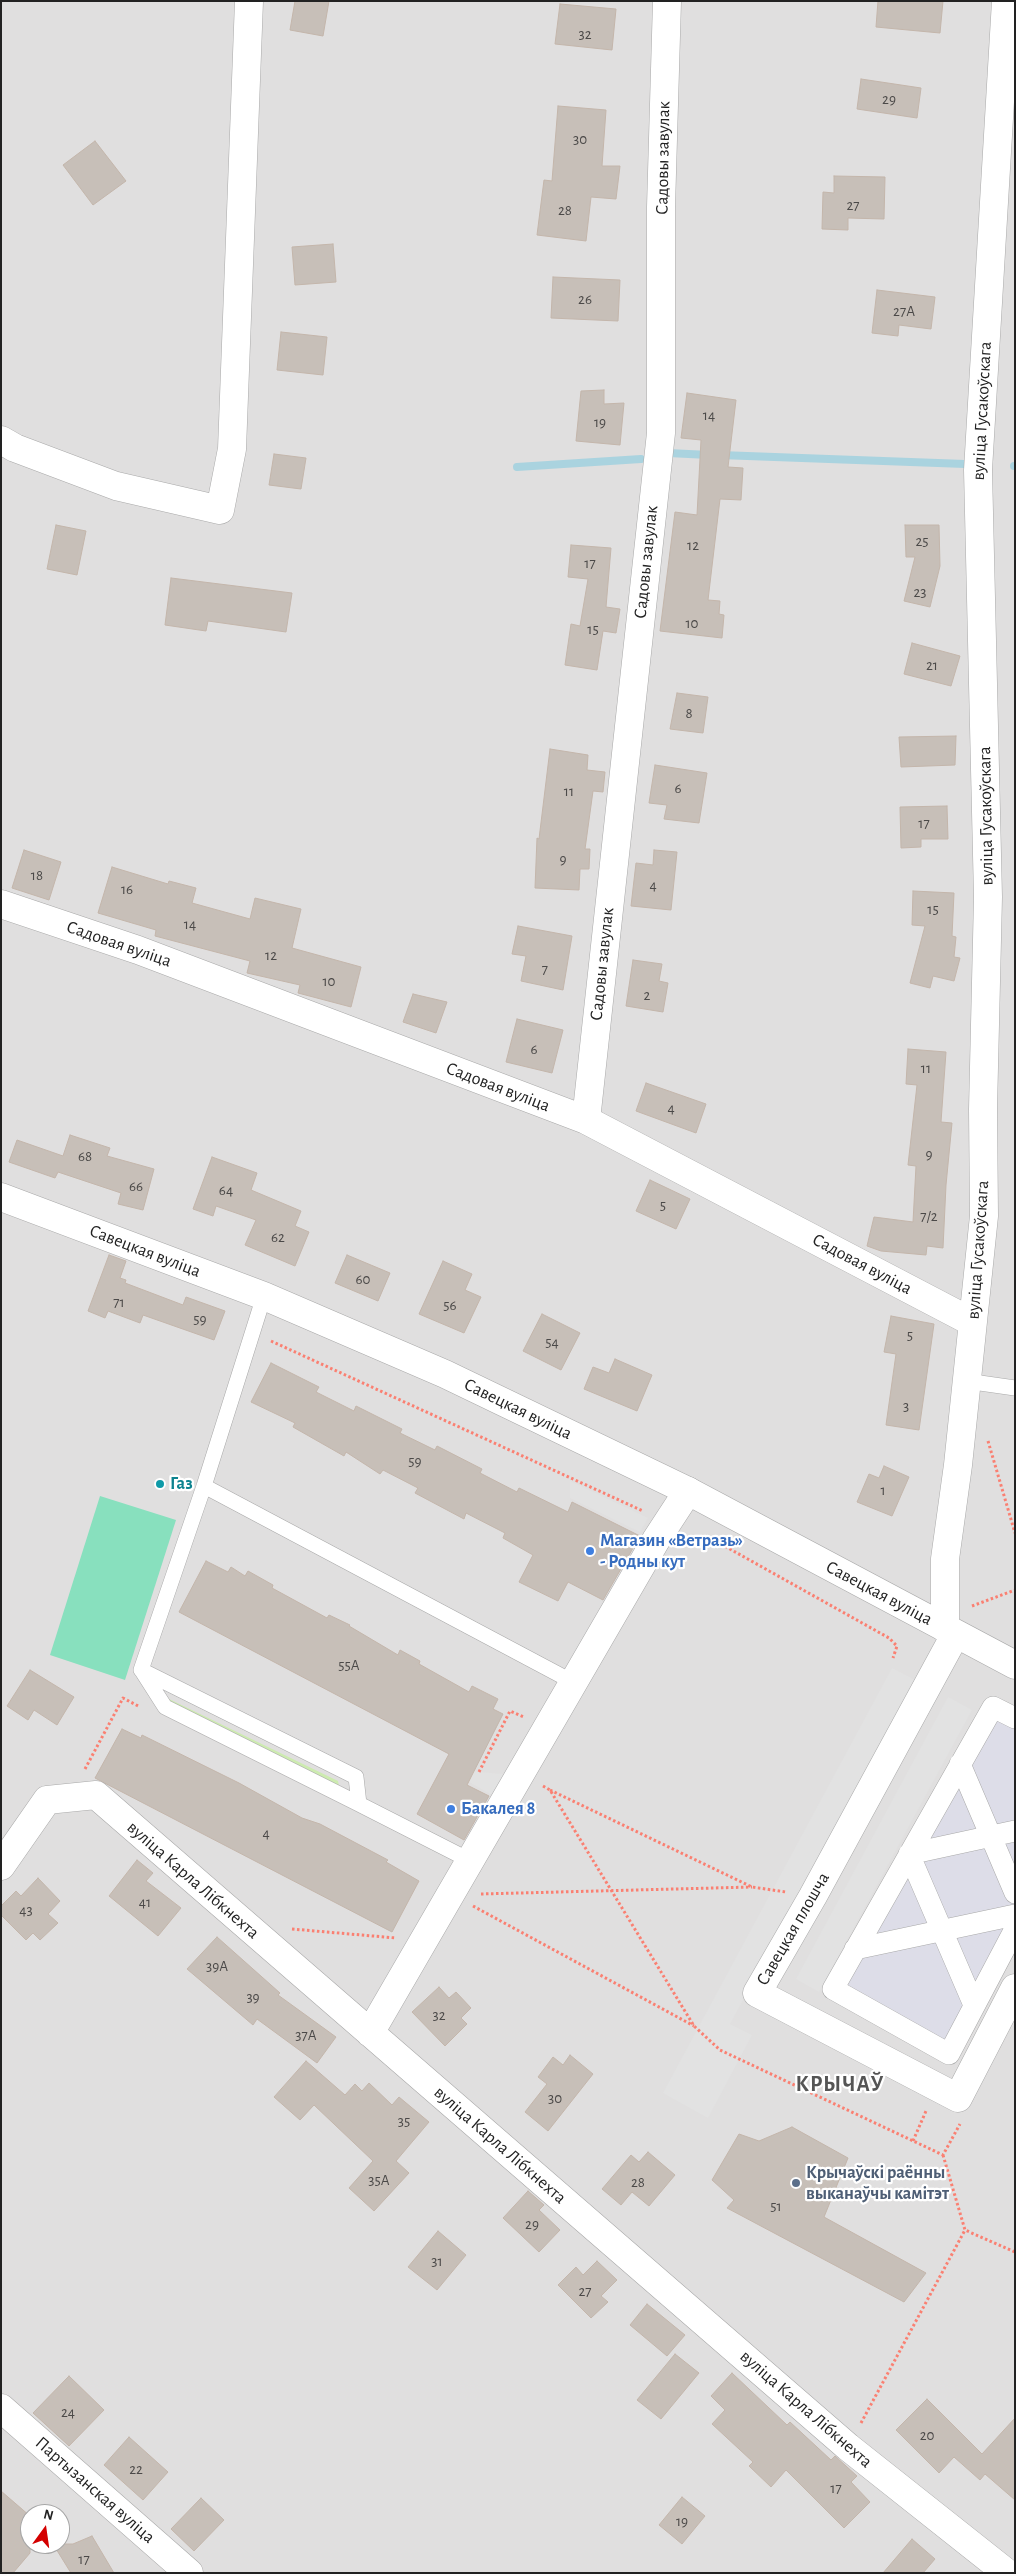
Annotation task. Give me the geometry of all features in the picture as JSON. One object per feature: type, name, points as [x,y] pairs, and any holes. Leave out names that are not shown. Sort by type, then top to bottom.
[{"type":"street","points":[[1,440],[15,448],[116,486],[220,510],[232,449],[249,1]]},
{"type":"street","name":"Садовы завулак","points":[[586,1120],[662,433],[661,207],[667,1]]},
{"type":"street","name":"вуліца Гусакоўскага","points":[[950,1632],[945,1559],[984,1216],[983,1109],[988,896],[978,470],[1006,1]]},
{"type":"street","name":"Садовая вуліца","points":[[1,904],[138,950],[586,1120],[972,1322]]},
{"type":"street","name":"Савецкая вуліца","points":[[1,1197],[264,1296],[444,1374],[688,1491],[1015,1666]]},
{"type":"street","points":[[370,2033],[656,1540],[688,1491]]},
{"type":"street","name":"Савецкая плошча","points":[[950,1632],[813,1896],[756,1993],[958,2098],[1015,1988]]},
{"type":"street","points":[[1015,1718],[993,1707],[832,1989],[949,2054],[1015,1929]]},
{"type":"street","points":[[960,1764],[1015,1893]]},
{"type":"street","name":"вуліца Карла Лібкнехта","points":[[1,1866],[47,1800],[96,1795],[848,2447],[1007,2573]]},
{"type":"street","points":[[909,1854],[1015,1832]]},
{"type":"street","points":[[909,1854],[974,2005]]},
{"type":"street","points":[[855,1949],[1015,1914]]},
{"type":"street","name":"Партызанская вуліца","points":[[1,2408],[189,2573]]},
{"type":"lane","points":[[141,1670],[204,1486],[264,1296]]},
{"type":"lane","points":[[966,1381],[1015,1388]]},
{"type":"lane","points":[[204,1486],[573,1682]]},
{"type":"lane","points":[[141,1670],[356,1777],[358,1804]]},
{"type":"lane","points":[[141,1670],[165,1707],[469,1860]]},
{"type":"path","points":[[253,1333],[651,1514],[656,1540],[712,1539],[889,1638],[897,1646],[894,1658]]},
{"type":"path","points":[[988,1439],[1015,1532]]},
{"type":"path","points":[[973,1612],[971,1605],[1015,1590]]},
{"type":"path","points":[[70,1798],[123,1698]]},
{"type":"path","points":[[479,1772],[510,1711],[547,1728]]},
{"type":"path","points":[[550,1790],[752,1887]]},
{"type":"path","points":[[450,1894],[752,1887],[813,1896]]},
{"type":"path","points":[[450,1894],[694,2026]]},
{"type":"path","points":[[244,1924],[406,1939]]},
{"type":"path","points":[[848,2447],[964,2230],[943,2155]]},
{"type":"path","points":[[964,2230],[1015,2252]]},
{"type":"shaded area","points":[[1,1],[1015,1],[1015,2573],[1,2573]]},
{"type":"shaded area","points":[[570,1481],[648,1518],[640,1532],[570,1498]]},
{"type":"shaded area","points":[[892,1668],[915,1680],[730,2024],[752,2035],[708,2118],[663,2093]]},
{"type":"shaded area","points":[[948,1697],[972,1710],[819,1992],[796,1979]]},
{"type":"shaded area","points":[[993,1707],[1015,1718],[1015,1935],[952,2064],[822,1991],[847,1944]]},
{"type":"shaded area","points":[[462,1763],[479,1772],[513,1775],[465,1842],[492,1795],[455,1774]]},
{"type":"green space","points":[[100,1496],[176,1520],[125,1680],[50,1655]]},
{"type":"green space","points":[[169,1699],[338,1781],[339,1786],[168,1705]]},
{"type":"building","points":[[295,1],[329,1],[323,36],[290,30]]},
{"type":"building","points":[[878,1],[943,1],[940,33],[876,27]]},
{"type":"building","points":[[560,4],[616,9],[612,50],[555,44]]},
{"type":"building","points":[[861,79],[921,88],[917,118],[857,109]]},
{"type":"building","points":[[558,106],[606,110],[602,166],[620,166],[616,199],[591,197],[586,241],[537,235],[544,180],[552,181]]},
{"type":"building","points":[[95,141],[126,181],[93,205],[63,165]]},
{"type":"building","points":[[834,176],[885,177],[884,219],[848,218],[848,230],[822,229],[823,192],[834,193]]},
{"type":"building","points":[[333,244],[336,282],[295,285],[292,247]]},
{"type":"building","points":[[553,277],[620,280],[618,321],[551,318]]},
{"type":"building","points":[[877,290],[935,297],[931,329],[899,325],[898,336],[872,333]]},
{"type":"building","points":[[281,332],[327,337],[323,375],[277,370]]},
{"type":"building","points":[[604,390],[604,404],[624,403],[620,445],[576,441],[581,391]]},
{"type":"building","points":[[687,393],[736,400],[728,467],[743,468],[741,500],[720,499],[708,600],[720,601],[719,614],[724,615],[722,638],[660,631],[675,512],[697,515],[701,440],[681,438]]},
{"type":"building","points":[[274,454],[306,458],[301,489],[269,485]]},
{"type":"building","points":[[56,525],[86,531],[77,575],[47,569]]},
{"type":"building","points":[[905,525],[939,525],[940,566],[930,607],[904,601],[915,557],[906,557]]},
{"type":"building","points":[[571,545],[611,548],[606,607],[620,609],[616,633],[603,631],[597,670],[565,665],[571,624],[580,626],[588,579],[568,577]]},
{"type":"building","points":[[171,578],[292,593],[286,632],[208,621],[206,631],[165,625]]},
{"type":"building","points":[[912,643],[960,656],[951,686],[904,674]]},
{"type":"building","points":[[677,693],[708,697],[703,733],[670,729]]},
{"type":"building","points":[[956,736],[955,765],[901,767],[899,737]]},
{"type":"building","points":[[550,749],[588,755],[587,770],[605,772],[603,792],[593,791],[585,849],[590,849],[589,869],[580,869],[579,890],[535,888],[537,838],[539,839]]},
{"type":"building","points":[[655,765],[707,773],[699,823],[664,819],[667,805],[649,803]]},
{"type":"building","points":[[947,806],[948,839],[921,839],[921,847],[901,848],[900,807]]},
{"type":"building","points":[[24,850],[61,862],[49,900],[12,888]]},
{"type":"building","points":[[654,850],[677,852],[671,910],[631,906],[636,863],[653,865]]},
{"type":"building","points":[[112,867],[168,884],[169,881],[196,888],[192,903],[250,919],[255,898],[301,909],[292,948],[361,967],[351,1007],[298,993],[300,985],[247,973],[250,961],[155,936],[156,930],[98,913]]},
{"type":"building","points":[[913,891],[954,893],[952,936],[956,937],[954,957],[960,958],[954,981],[933,976],[930,988],[910,983],[925,926],[912,925]]},
{"type":"building","points":[[518,926],[572,936],[563,990],[521,981],[526,956],[512,954]]},
{"type":"building","points":[[633,960],[662,964],[659,981],[668,983],[663,1012],[626,1006]]},
{"type":"building","points":[[413,994],[447,1002],[436,1033],[403,1022]]},
{"type":"building","points":[[517,1019],[563,1030],[552,1073],[506,1062]]},
{"type":"building","points":[[908,1049],[946,1052],[941,1122],[952,1123],[946,1185],[943,1248],[927,1246],[926,1255],[881,1251],[867,1246],[874,1217],[913,1222],[916,1166],[908,1165],[917,1085],[906,1084]]},
{"type":"building","points":[[646,1083],[706,1104],[696,1133],[636,1111]]},
{"type":"building","points":[[70,1135],[110,1148],[107,1156],[154,1169],[143,1210],[118,1204],[121,1193],[58,1172],[55,1178],[9,1162],[17,1140],[63,1156]]},
{"type":"building","points":[[212,1157],[257,1173],[251,1190],[301,1211],[295,1226],[309,1232],[295,1266],[245,1245],[256,1220],[216,1206],[213,1216],[193,1209]]},
{"type":"building","points":[[650,1180],[690,1199],[676,1229],[636,1211]]},
{"type":"building","points":[[109,1255],[126,1261],[120,1278],[126,1280],[125,1283],[183,1305],[186,1297],[225,1311],[214,1340],[143,1315],[140,1323],[108,1311],[105,1318],[88,1311]]},
{"type":"building","points":[[347,1255],[390,1273],[378,1301],[335,1283]]},
{"type":"building","points":[[443,1261],[472,1274],[465,1290],[481,1297],[464,1333],[419,1314]]},
{"type":"building","points":[[542,1314],[580,1333],[561,1370],[523,1351]]},
{"type":"building","points":[[891,1316],[934,1324],[919,1430],[886,1425],[896,1354],[884,1352]]},
{"type":"building","points":[[615,1359],[652,1375],[637,1411],[584,1389],[593,1367],[609,1373]]},
{"type":"building","points":[[271,1363],[319,1387],[316,1392],[354,1411],[356,1406],[402,1429],[400,1433],[435,1450],[437,1446],[482,1469],[480,1473],[517,1492],[519,1488],[568,1512],[572,1502],[640,1536],[603,1600],[568,1582],[558,1601],[519,1582],[533,1555],[503,1538],[505,1533],[466,1513],[464,1519],[415,1493],[418,1488],[383,1470],[380,1474],[346,1452],[344,1456],[293,1427],[295,1423],[251,1402]]},
{"type":"building","points":[[884,1466],[909,1477],[892,1516],[857,1502],[869,1474],[879,1478]]},
{"type":"building","points":[[206,1561],[228,1572],[231,1567],[245,1576],[248,1571],[273,1585],[272,1588],[327,1618],[329,1615],[350,1625],[398,1655],[400,1650],[420,1661],[419,1664],[469,1692],[472,1686],[498,1699],[493,1709],[503,1714],[467,1785],[489,1796],[464,1840],[417,1814],[449,1754],[179,1612]]},
{"type":"building","points":[[30,1670],[74,1697],[57,1725],[34,1710],[28,1720],[7,1706]]},
{"type":"building","points":[[122,1729],[141,1738],[142,1735],[239,1783],[302,1818],[320,1824],[388,1860],[386,1862],[419,1881],[392,1932],[95,1778]]},
{"type":"building","points":[[137,1860],[153,1873],[146,1881],[181,1908],[158,1936],[109,1896]]},
{"type":"building","points":[[38,1878],[60,1901],[48,1914],[58,1923],[40,1940],[33,1933],[26,1940],[1,1915],[1,1906],[16,1891],[21,1896]]},
{"type":"building","points":[[217,1937],[280,1993],[278,1995],[336,2037],[317,2063],[257,2019],[253,2025],[187,1969]]},
{"type":"building","points":[[439,1987],[449,1998],[456,1992],[471,2008],[461,2018],[467,2024],[445,2046],[412,2012]]},
{"type":"building","points":[[570,2055],[593,2074],[548,2131],[525,2112],[547,2084],[538,2077],[553,2057],[563,2065]]},
{"type":"building","points":[[306,2061],[345,2095],[355,2084],[362,2091],[369,2083],[392,2105],[399,2097],[429,2122],[396,2161],[409,2173],[374,2211],[349,2188],[373,2161],[314,2105],[300,2120],[274,2097]]},
{"type":"building","points":[[792,2127],[848,2158],[824,2217],[926,2273],[904,2302],[727,2208],[734,2200],[712,2180],[739,2134],[759,2141]]},
{"type":"building","points":[[648,2152],[675,2175],[649,2206],[632,2192],[621,2205],[602,2189],[631,2155],[639,2162]]},
{"type":"building","points":[[528,2191],[544,2205],[539,2210],[560,2230],[539,2252],[503,2218]]},
{"type":"building","points":[[438,2231],[466,2255],[437,2290],[408,2267]]},
{"type":"building","points":[[597,2261],[617,2280],[601,2296],[608,2302],[591,2318],[558,2285],[576,2267],[583,2275]]},
{"type":"building","points":[[647,2304],[685,2335],[667,2356],[630,2325]]},
{"type":"building","points":[[675,2354],[699,2373],[661,2419],[637,2400]]},
{"type":"building","points":[[732,2373],[787,2425],[790,2422],[831,2460],[835,2456],[857,2476],[851,2482],[870,2502],[844,2528],[786,2470],[771,2487],[749,2466],[753,2462],[712,2424],[725,2410],[711,2396]]},
{"type":"building","points":[[69,2376],[104,2410],[69,2446],[33,2413]]},
{"type":"building","points":[[927,2399],[982,2454],[1015,2418],[1015,2500],[985,2474],[980,2480],[954,2457],[939,2473],[896,2430]]},
{"type":"building","points":[[129,2437],[168,2472],[143,2500],[104,2465]]},
{"type":"building","points":[[1,2491],[20,2507],[20,2554],[29,2554],[13,2573],[1,2573]]},
{"type":"building","points":[[682,2497],[705,2516],[682,2544],[659,2525]]},
{"type":"building","points":[[201,2498],[224,2520],[194,2551],[171,2529]]},
{"type":"building","points":[[92,2536],[114,2573],[71,2573],[59,2554],[70,2554],[70,2544]]},
{"type":"building","points":[[912,2539],[935,2559],[923,2573],[883,2573]]},
{"type":"waterway","points":[[668,453],[709,455]]},
{"type":"waterway","points":[[720,455],[965,464]]},
{"type":"waterway","points":[[517,467],[641,459]]},
{"type":"place","name":"Газ","points":[[160,1484]]},
{"type":"place","name":"Магазин «Ветразь» - Родны кут","points":[[590,1551]]},
{"type":"place","name":"Бакалея 8","points":[[451,1809]]},
{"type":"place","name":"Крычаўскі раённы выканаўчы камітэт","points":[[796,2183]]},
{"type":"district","name":"КРЫЧАЎ","points":[[840,2084]]}]
